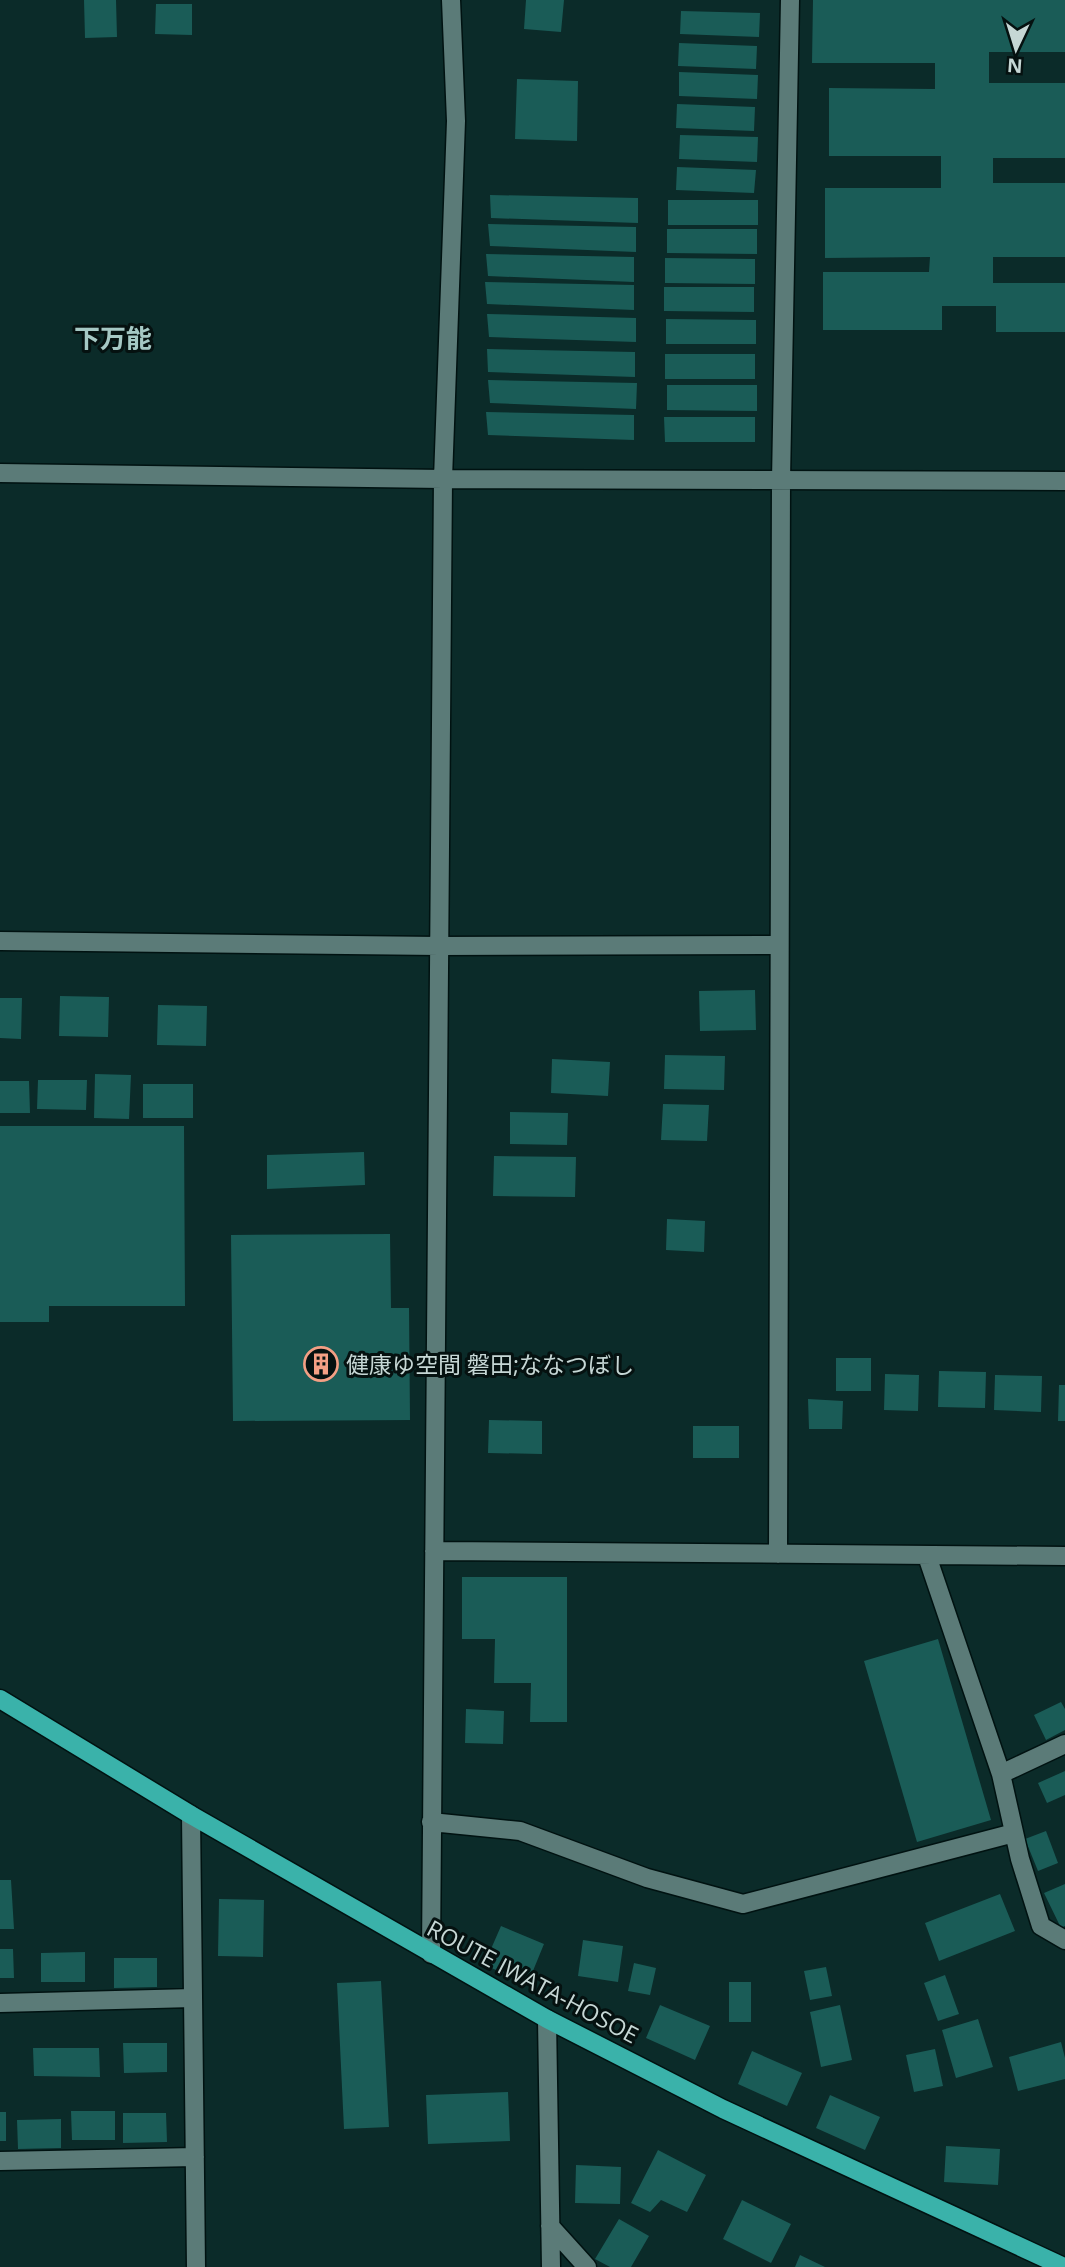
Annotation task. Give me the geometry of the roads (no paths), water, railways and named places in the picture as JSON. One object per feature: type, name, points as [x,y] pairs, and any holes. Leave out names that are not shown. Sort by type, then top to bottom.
[{"type":"main road","name":"ROUTE IWATA-HOSOE","points":[[0,1699],[191,1815],[547,2019],[723,2109],[1064,2267]]},
{"type":"street","points":[[431,1954],[443,479],[456,121],[451,0]]},
{"type":"street","points":[[778,1554],[781,480],[790,0]]},
{"type":"street","points":[[0,474],[1065,481]]},
{"type":"street","points":[[0,941],[439,946],[779,945]]},
{"type":"street","points":[[434,1551],[1065,1556]]},
{"type":"street","points":[[927,1556],[1001,1774],[1020,1859],[1041,1926],[1065,1940]]},
{"type":"street","points":[[1001,1774],[1065,1744]]},
{"type":"street","points":[[191,1815],[196,2267]]},
{"type":"street","points":[[431,1822],[520,1830],[647,1878],[743,1904],[1014,1833]]},
{"type":"street","points":[[0,2003],[193,1997]]},
{"type":"street","points":[[547,2019],[551,2267]]},
{"type":"street","points":[[0,2161],[195,2157]]},
{"type":"street","points":[[550,2226],[587,2267]]},
{"type":"place","name":"健康ゆ空間 磐田;ななつぼし","points":[[321,1364]]},
{"type":"district","name":"下万能","points":[[113,338]]}]
